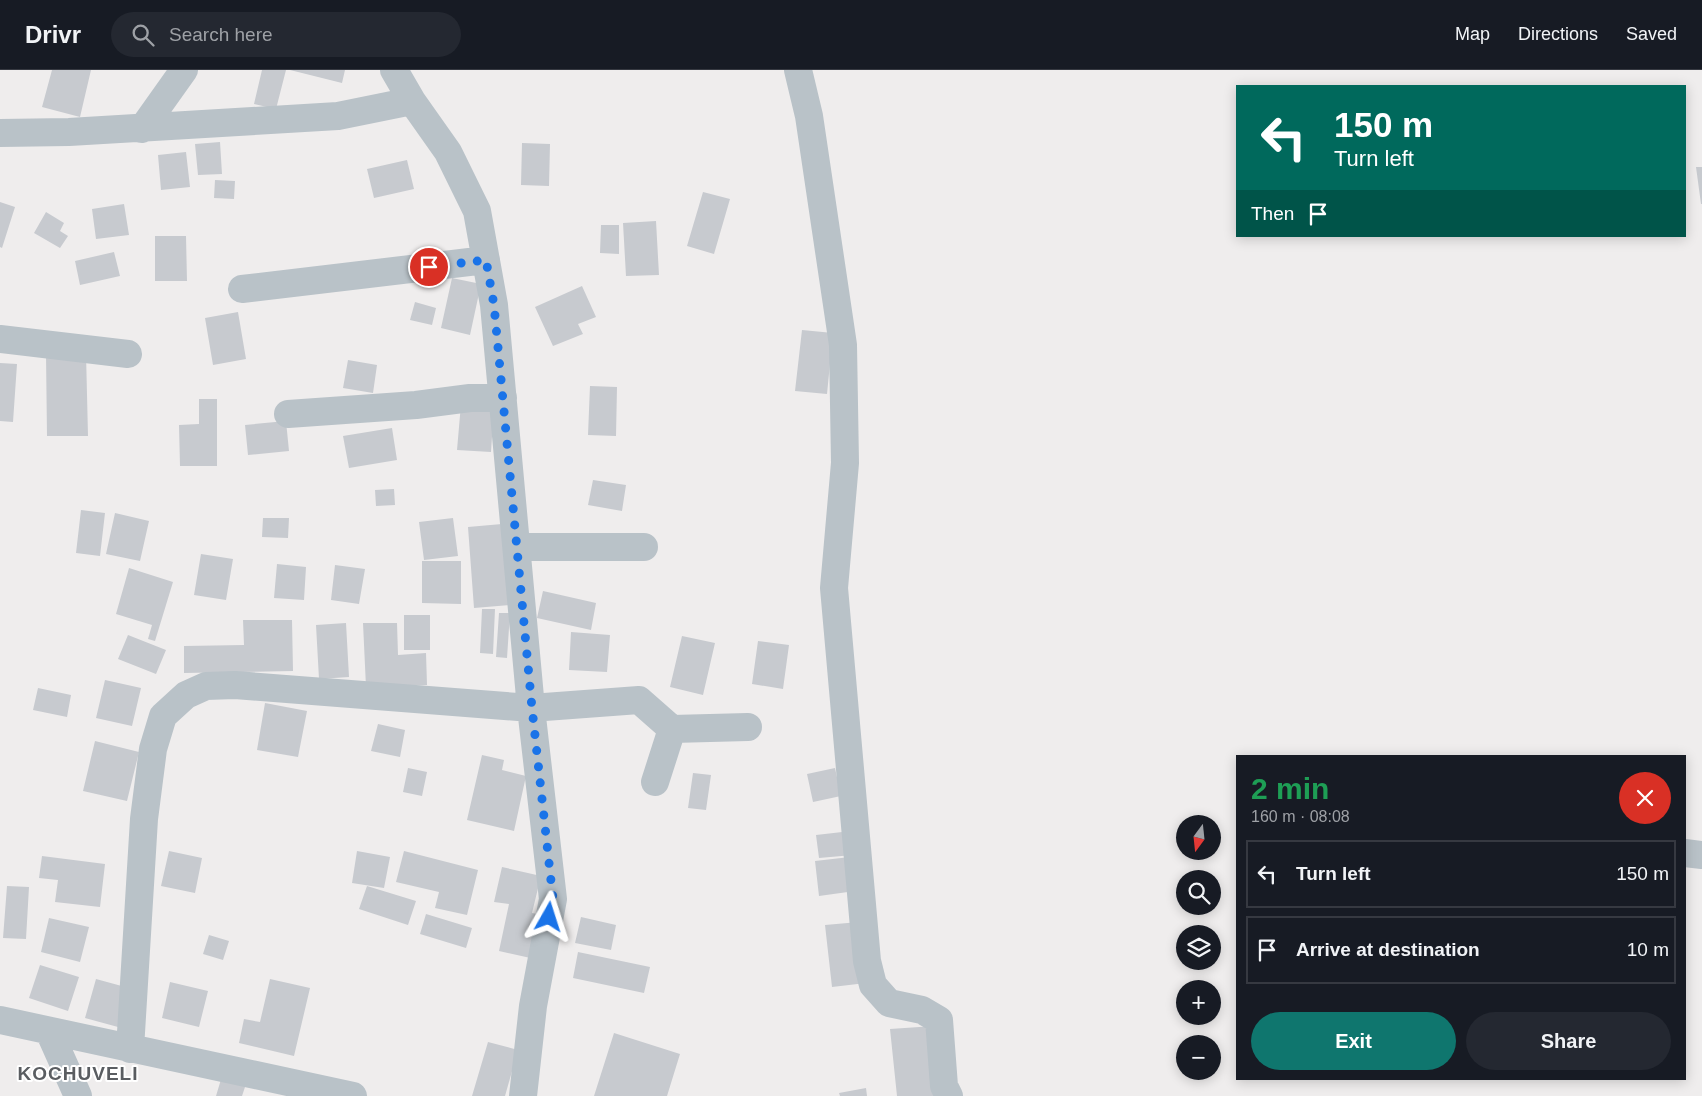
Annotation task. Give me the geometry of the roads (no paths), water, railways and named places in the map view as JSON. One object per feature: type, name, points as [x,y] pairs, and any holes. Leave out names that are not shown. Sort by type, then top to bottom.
[{"type":"street","points":[[142,129],[184,70]]},
{"type":"street","points":[[394,70],[412,101],[448,152],[477,211],[494,305],[532,708],[553,899],[533,1006],[523,1096]]},
{"type":"street","points":[[798,70],[809,116],[844,344],[846,463],[834,588],[867,960],[873,985],[889,1003],[922,1010],[939,1020],[944,1086],[948,1096]]},
{"type":"street","points":[[0,133],[142,129],[338,116],[412,101]]},
{"type":"street","points":[[242,289],[486,260]]},
{"type":"street","points":[[0,339],[128,354]]},
{"type":"street","points":[[288,414],[416,405],[470,398],[503,398]]},
{"type":"street","points":[[517,547],[644,547]]},
{"type":"street","points":[[130,1049],[144,820],[153,749],[162,716],[186,695],[206,686],[236,685],[532,708],[639,700],[672,729],[748,726]]},
{"type":"street","points":[[655,782],[672,729]]},
{"type":"street","points":[[1686,853],[1702,855]]},
{"type":"street","points":[[0,1020],[353,1096]]},
{"type":"street","points":[[49,1031],[78,1096]]},
{"type":"district","name":"KOCHUVELI","points":[[78,1073]]}]
